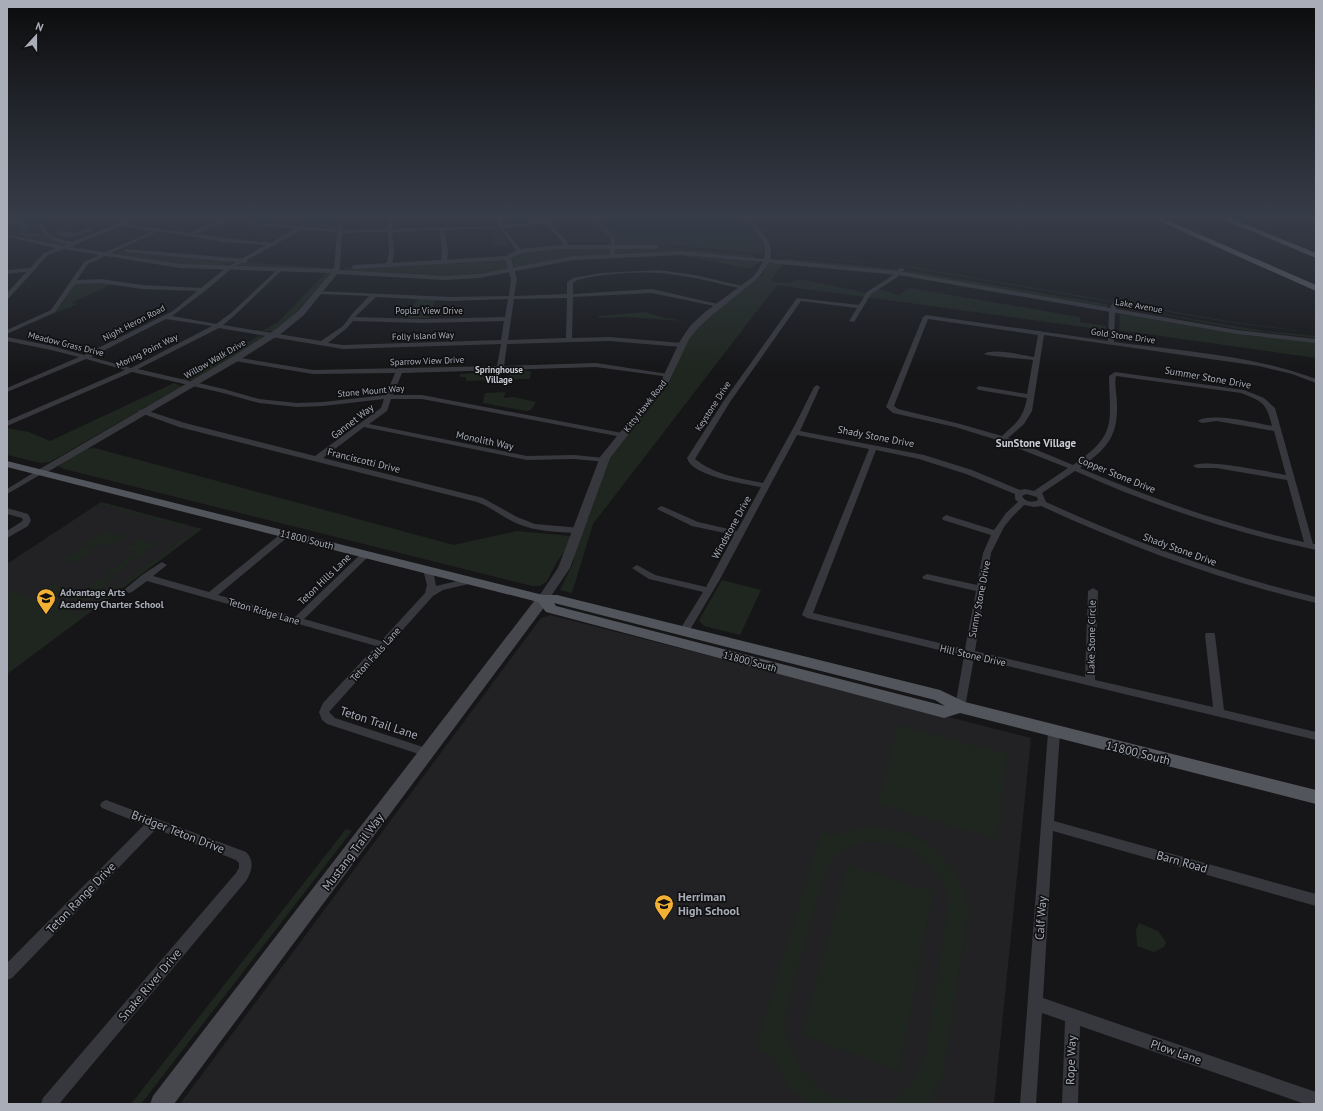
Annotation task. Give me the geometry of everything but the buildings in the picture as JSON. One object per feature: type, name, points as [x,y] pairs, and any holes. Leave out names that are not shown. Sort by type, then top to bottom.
[{"type":"highway","points":[[1275,270],[1316,288]]},
{"type":"main road","name":"11800 South","points":[[7,464],[470,581],[543,599],[557,599],[940,696],[960,707],[1316,797]]},
{"type":"main road","name":"11800 South","points":[[543,599],[551,609],[732,656],[810,681],[944,712],[960,707]]},
{"type":"main road","name":"Mustang Trail Way","points":[[161,1104],[543,599]]},
{"type":"main road","points":[[617,626],[650,630],[665,634],[684,631],[690,638],[716,645],[726,650],[732,656]]},
{"type":"main road","points":[[789,675],[791,669],[795,667],[808,668],[960,707]]},
{"type":"street","points":[[7,272],[31,270]]},
{"type":"street","points":[[7,297],[31,270]]},
{"type":"street","points":[[7,332],[53,310],[81,270]]},
{"type":"street","name":"Night Heron Road","points":[[7,390],[85,358],[167,317],[227,270]]},
{"type":"street","name":"Moring Point Way","points":[[7,424],[131,370],[217,326],[233,314],[279,270]]},
{"type":"street","name":"Lake Avenue","points":[[327,270],[451,278],[512,270]]},
{"type":"street","name":"Willow Walk Drive","points":[[41,472],[235,359],[273,335],[294,319],[319,292],[336,270]]},
{"type":"street","points":[[500,368],[514,276],[512,270]]},
{"type":"street","name":"Kitty Hawk Road","points":[[543,599],[561,573],[604,460],[622,435],[660,390],[682,345],[698,322],[759,274],[761,270]]},
{"type":"street","name":"Lake Avenue","points":[[888,270],[1113,308],[1248,334],[1316,341]]},
{"type":"street","points":[[852,321],[871,290],[900,271]]},
{"type":"street","points":[[569,340],[570,281],[575,278],[594,275],[660,272],[743,287]]},
{"type":"street","points":[[72,282],[101,281],[142,287],[203,290]]},
{"type":"street","points":[[319,292],[435,299],[570,296],[656,291],[719,305]]},
{"type":"street","points":[[322,344],[342,330],[350,319],[374,295]]},
{"type":"street","name":"Keystone Drive","points":[[766,486],[714,473],[695,464],[691,458],[727,402],[799,299],[860,307]]},
{"type":"street","name":"Lake Avenue","points":[[1113,308],[1254,328],[1316,334]]},
{"type":"street","points":[[1112,343],[1113,308]]},
{"type":"street","name":"Folly Island Way","points":[[167,317],[322,344],[356,347],[569,340],[614,340],[682,345]]},
{"type":"street","name":"Gold Stone Drive","points":[[926,317],[1263,365],[1294,373],[1316,381]]},
{"type":"street","name":"Copper Stone Drive","points":[[926,317],[891,408],[896,411],[955,424],[1003,439],[1140,496],[1190,513],[1248,530],[1312,546]]},
{"type":"street","name":"Poplar View Drive","points":[[350,319],[430,321],[508,319]]},
{"type":"street","points":[[1003,439],[1025,416],[1031,397],[1041,334]]},
{"type":"street","name":"Meadow Grass Drive","points":[[7,339],[191,384]]},
{"type":"street","points":[[987,354],[1002,354],[1037,359]]},
{"type":"street","name":"Sparrow View Drive","points":[[235,359],[309,371],[399,371],[601,365],[668,376]]},
{"type":"street","name":"Gannet Way","points":[[318,458],[384,409],[399,371]]},
{"type":"street","name":"Summer Stone Drive","points":[[1073,468],[1101,447],[1110,434],[1112,425],[1112,376],[1115,374],[1250,394],[1262,399],[1270,406],[1290,478],[1312,546]]},
{"type":"street","points":[[7,383],[16,386]]},
{"type":"street","name":"Stone Mount Way","points":[[191,384],[224,391],[259,401],[296,405],[323,404],[390,397],[428,398],[622,435]]},
{"type":"street","name":"Windstone Drive","points":[[684,631],[740,534],[795,432],[817,387]]},
{"type":"street","points":[[979,388],[1031,397]]},
{"type":"street","name":"Franciscotti Drive","points":[[142,412],[182,425],[480,500],[492,505],[519,522],[532,526],[578,530]]},
{"type":"street","points":[[1202,421],[1217,419],[1277,429]]},
{"type":"street","name":"Monolith Way","points":[[364,425],[527,458],[574,457],[604,460]]},
{"type":"street","name":"Shady Stone Drive","points":[[795,432],[874,447],[943,463],[1021,498]]},
{"type":"street","name":"Hill Stone Drive","points":[[874,447],[807,615],[1316,736]]},
{"type":"street","points":[[1197,466],[1216,466],[1290,478]]},
{"type":"street","points":[[1037,493],[1073,468]]},
{"type":"street","points":[[7,492],[41,472]]},
{"type":"street","points":[[1029,492],[1037,493],[1043,499],[1042,503],[1031,505],[1021,498],[1029,492]]},
{"type":"street","name":"Sunny Stone Drive","points":[[960,707],[968,654],[987,553],[996,534],[1021,498]]},
{"type":"street","name":"Shady Stone Drive","points":[[1042,503],[1138,546],[1184,563],[1251,584],[1316,601]]},
{"type":"street","points":[[661,509],[689,522],[740,534]]},
{"type":"street","points":[[7,511],[25,516],[27,520],[25,524],[7,535]]},
{"type":"street","points":[[946,518],[996,534]]},
{"type":"street","points":[[211,596],[286,534]]},
{"type":"street","name":"Teton Hills Lane","points":[[296,620],[366,554]]},
{"type":"street","points":[[128,590],[162,564]]},
{"type":"street","points":[[636,568],[652,577],[707,590]]},
{"type":"street","points":[[428,570],[432,585],[430,594]]},
{"type":"street","name":"Teton Ridge Lane","points":[[145,577],[383,645]]},
{"type":"street","points":[[927,577],[980,588]]},
{"type":"street","name":"Teton Falls Lane","points":[[325,715],[327,706],[430,594],[440,588],[470,581]]},
{"type":"street","name":"Lake Stone Circle","points":[[1090,683],[1093,591]]},
{"type":"street","points":[[1210,635],[1219,713]]},
{"type":"street","name":"Teton Trail Lane","points":[[325,715],[331,721],[428,753]]},
{"type":"street","name":"Calf Way","points":[[1028,1104],[1054,732]]},
{"type":"street","name":"Bridger Teton Drive","points":[[106,805],[241,856],[246,864]]},
{"type":"street","name":"Teton Range Drive","points":[[7,973],[154,823]]},
{"type":"street","name":"Barn Road","points":[[1048,824],[1316,900]]},
{"type":"street","name":"Snake River Drive","points":[[49,1104],[241,877],[246,868],[246,864]]},
{"type":"street","name":"Plow Lane","points":[[1035,1003],[1316,1100]]},
{"type":"street","name":"Rope Way","points":[[1070,1104],[1073,1016]]},
{"type":"shaded area","points":[[301,270],[328,270],[328,271]]},
{"type":"shaded area","points":[[344,270],[503,270],[453,277],[344,271]]},
{"type":"shaded area","points":[[765,270],[779,270],[770,281],[790,283],[799,279],[872,294],[878,289],[899,295],[910,288],[1080,317],[1080,322],[1106,326],[1106,330],[777,285],[593,524],[572,593],[560,590],[573,563],[575,549],[585,521],[588,519],[608,459],[668,385],[687,340],[698,325],[762,275]]},
{"type":"shaded area","points":[[874,270],[897,270],[896,272]]},
{"type":"shaded area","points":[[906,270],[1108,305],[1107,308],[904,273]]},
{"type":"shaded area","points":[[922,270],[1234,322],[1316,333],[1233,323]]},
{"type":"shaded area","points":[[327,272],[332,273],[292,316],[274,331],[262,331],[278,322]]},
{"type":"shaded area","points":[[95,282],[113,284],[71,303],[77,304],[30,324],[56,310],[74,283]]},
{"type":"shaded area","points":[[418,299],[435,300],[429,318],[403,318]]},
{"type":"shaded area","points":[[1138,310],[1264,331],[1316,336],[1316,338],[1237,329]]},
{"type":"shaded area","points":[[645,312],[661,317],[686,321],[627,317],[599,318],[598,316]]},
{"type":"shaded area","points":[[1120,314],[1251,336],[1316,342],[1316,358],[1119,330]]},
{"type":"shaded area","points":[[259,336],[266,337],[193,380],[181,380]]},
{"type":"shaded area","points":[[508,371],[531,371],[530,379],[504,379],[510,375]]},
{"type":"shaded area","points":[[489,372],[487,376],[491,380],[466,381],[466,377],[460,377],[460,374]]},
{"type":"shaded area","points":[[174,383],[182,386],[50,462],[41,463],[7,455],[7,428],[29,432],[50,441]]},
{"type":"shaded area","points":[[505,392],[504,398],[514,397],[536,402],[531,410],[526,411],[483,403],[485,393]]},
{"type":"shaded area","points":[[95,448],[454,545],[517,531],[571,536],[567,548],[556,563],[547,581],[540,586],[532,586],[64,469],[58,466],[85,449]]},
{"type":"shaded area","name":"Advantage Arts Academy Charter School","points":[[101,502],[202,529],[7,674],[7,564]]},
{"type":"shaded area","points":[[104,503],[187,525],[178,530],[180,526],[101,505]]},
{"type":"shaded area","points":[[198,528],[202,529],[7,674],[7,590],[75,611],[72,614],[78,615]]},
{"type":"shaded area","points":[[105,532],[126,536],[113,545],[106,543],[101,547],[96,545],[92,548],[83,545]]},
{"type":"shaded area","points":[[139,540],[156,544],[110,577],[115,579],[104,578],[108,575],[105,574],[136,552],[126,549]]},
{"type":"shaded area","points":[[81,547],[93,550],[75,563],[62,560]]},
{"type":"shaded area","points":[[100,578],[111,581],[91,597],[81,600],[66,597],[73,597]]},
{"type":"shaded area","points":[[722,580],[761,590],[740,635],[704,626],[699,620]]},
{"type":"shaded area","points":[[53,584],[72,590],[65,597],[43,591]]},
{"type":"shaded area","name":"Herriman High School","points":[[550,615],[1031,738],[994,1104],[180,1104],[541,618]]},
{"type":"shaded area","points":[[898,725],[1007,754],[997,839],[878,804]]},
{"type":"shaded area","points":[[865,827],[891,829],[910,834],[929,845],[946,861],[959,880],[964,893],[968,914],[942,1080],[927,1104],[808,1104],[788,1086],[771,1056],[756,1047],[821,832],[834,835]],"holes":[[[867,842],[882,843],[908,849],[928,863],[943,886],[949,900],[925,1058],[922,1064],[911,1084],[900,1094],[888,1101],[848,1100],[830,1095],[813,1082],[799,1065],[789,1045],[786,1035],[785,1018],[825,872],[833,860],[847,849]]]},
{"type":"shaded area","points":[[346,829],[352,831],[141,1104],[131,1104]]},
{"type":"shaded area","points":[[848,864],[933,892],[899,1071],[802,1035]]},
{"type":"shaded area","points":[[1139,923],[1158,931],[1166,942],[1164,947],[1154,952],[1137,946],[1136,930]]},
{"type":"place","name":"Advantage Arts Academy Charter School","points":[[46,615]]},
{"type":"place","name":"Herriman High School","points":[[664,921]]},
{"type":"district","name":"Springhouse Village","points":[[499,376]]},
{"type":"district","name":"SunStone Village","points":[[1036,443]]}]
